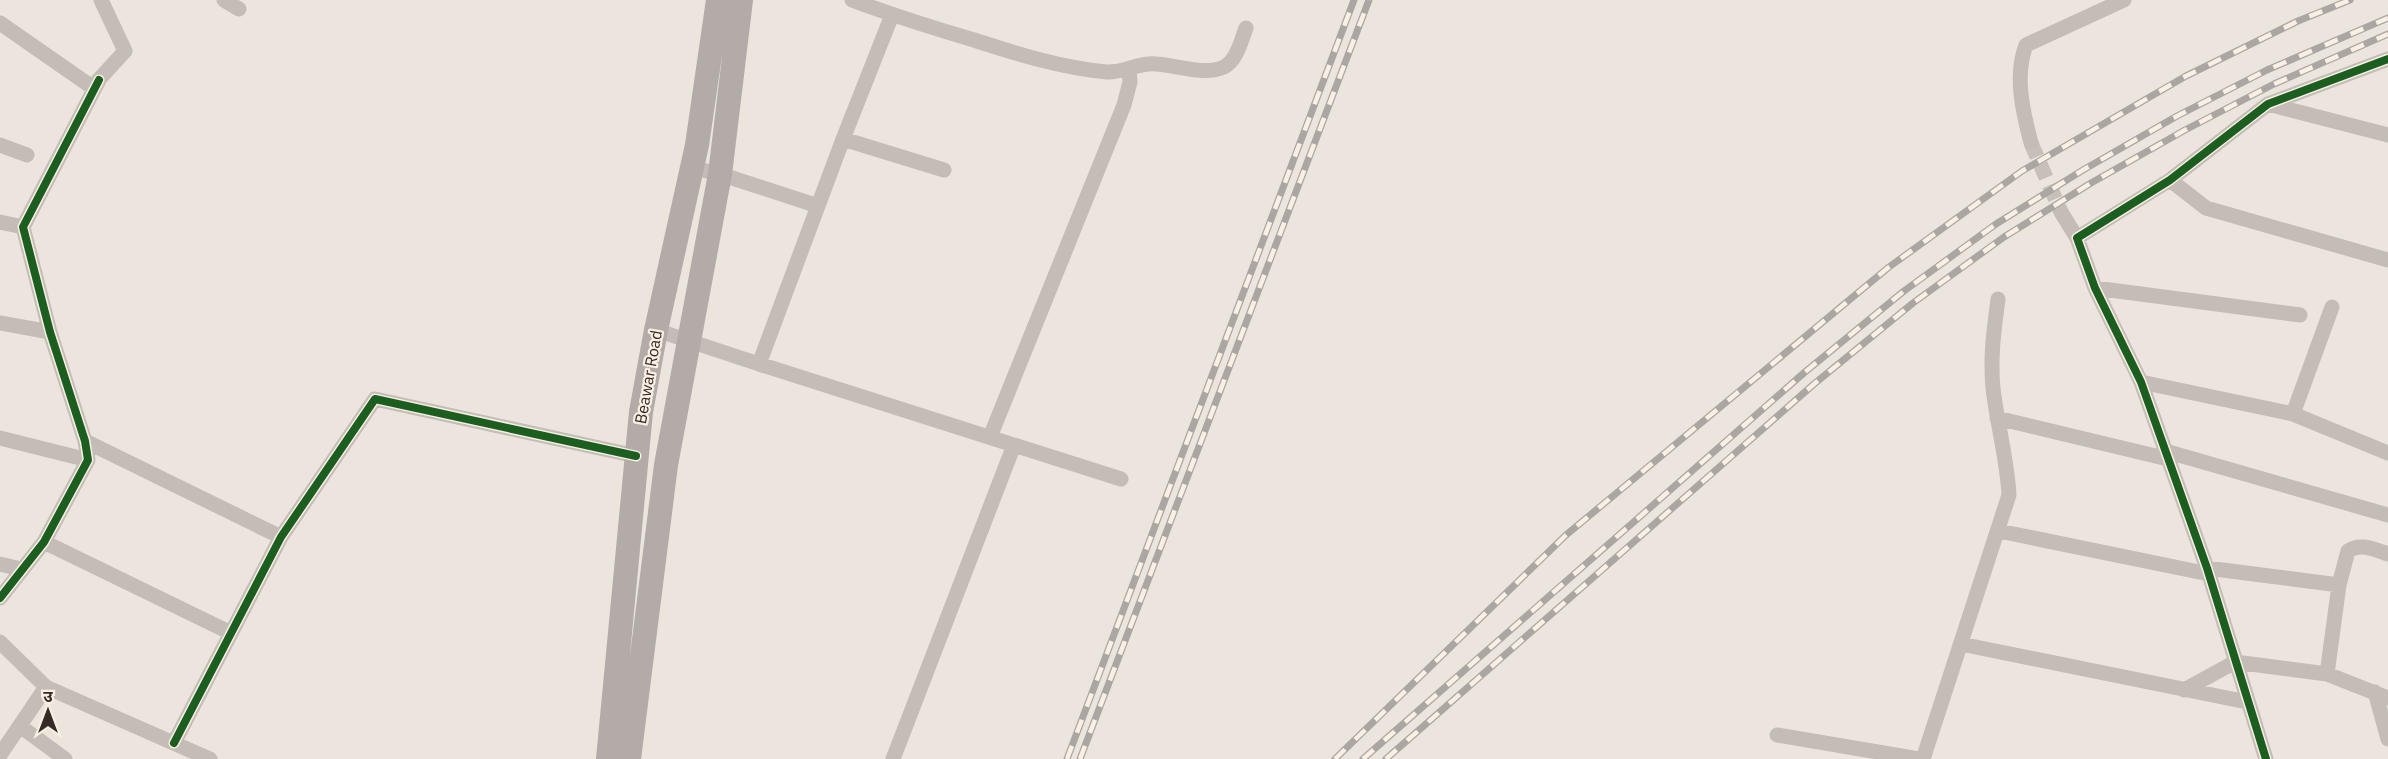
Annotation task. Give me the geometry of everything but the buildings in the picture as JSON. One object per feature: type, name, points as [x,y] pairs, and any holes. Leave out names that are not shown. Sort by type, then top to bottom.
[{"type":"main road","name":"Beawar Road","points":[[608,759],[636,456],[656,330],[693,168],[717,0]]},
{"type":"main road","name":"Beawar Road","points":[[629,759],[666,465],[720,174],[741,0]]},
{"type":"street","points":[[0,23],[92,87],[125,51],[101,0]]},
{"type":"street","points":[[224,0],[239,9]]},
{"type":"street","points":[[852,0],[884,8],[1015,53],[1082,69],[1111,72],[1145,63],[1215,70],[1226,66],[1238,51],[1246,28]]},
{"type":"street","points":[[2031,143],[2019,72],[2026,45],[2124,0]]},
{"type":"street","points":[[759,364],[843,139],[884,8]]},
{"type":"street","points":[[2077,238],[2170,180],[2268,104],[2388,59]]},
{"type":"street","points":[[990,437],[1124,105],[1130,82],[1129,69]]},
{"type":"street","points":[[0,598],[44,542],[88,460],[85,441],[50,332],[23,227],[99,80]]},
{"type":"street","points":[[2268,104],[2388,135]]},
{"type":"street","points":[[843,139],[944,171]]},
{"type":"street","points":[[0,145],[27,156]]},
{"type":"street","points":[[693,168],[720,174],[818,206]]},
{"type":"street","points":[[2170,180],[2206,208],[2388,260]]},
{"type":"street","points":[[2061,212],[2077,238],[2094,288],[2141,382],[2208,571],[2266,759]]},
{"type":"street","points":[[0,222],[23,227]]},
{"type":"street","points":[[2094,288],[2300,315]]},
{"type":"street","points":[[1778,735],[1921,759],[1961,644],[1964,627],[1999,531],[2009,495],[2008,467],[1993,390],[1991,347],[1998,299]]},
{"type":"street","points":[[2293,414],[2332,307]]},
{"type":"street","points":[[0,324],[50,332]]},
{"type":"street","points":[[656,330],[1121,479]]},
{"type":"street","points":[[2141,382],[2293,414],[2388,453]]},
{"type":"street","points":[[174,743],[281,537],[375,399],[636,456]]},
{"type":"street","points":[[1997,418],[2167,455],[2388,515]]},
{"type":"street","points":[[0,438],[88,460]]},
{"type":"street","points":[[85,441],[281,537]]},
{"type":"street","points":[[893,759],[1014,445]]},
{"type":"street","points":[[1999,531],[2208,571],[2339,585]]},
{"type":"street","points":[[44,542],[231,633]]},
{"type":"street","points":[[2327,674],[2339,585],[2348,551],[2354,546],[2388,554]]},
{"type":"street","points":[[0,564],[21,569]]},
{"type":"street","points":[[0,642],[46,687],[210,759]]},
{"type":"street","points":[[1961,644],[2247,702]]},
{"type":"street","points":[[2184,690],[2235,662],[2327,674],[2381,695],[2388,739]]},
{"type":"street","points":[[0,755],[46,687]]},
{"type":"street","points":[[20,726],[65,759]]},
{"type":"tunnel","points":[[2031,143],[2061,212]]},
{"type":"railway","points":[[1067,759],[1354,0]]},
{"type":"railway","points":[[1080,759],[1369,0]]},
{"type":"railway","points":[[1335,759],[1566,535],[1889,267],[2022,171],[2186,76],[2298,21],[2350,0]]},
{"type":"railway","points":[[1363,759],[1805,372],[1904,291],[1996,224],[2177,116],[2267,70],[2388,18]]},
{"type":"railway","points":[[1386,759],[1814,384],[1913,303],[2004,237],[2091,183],[2185,130],[2274,84],[2388,34]]},
{"type":"cycle path","points":[[2266,759],[2207,568],[2141,382],[2095,288],[2077,238],[2170,180],[2268,104],[2388,59]]},
{"type":"cycle path","points":[[0,598],[44,542],[88,460],[85,441],[50,332],[23,227],[99,80]]},
{"type":"cycle path","points":[[174,743],[281,537],[375,399],[636,456]]}]
